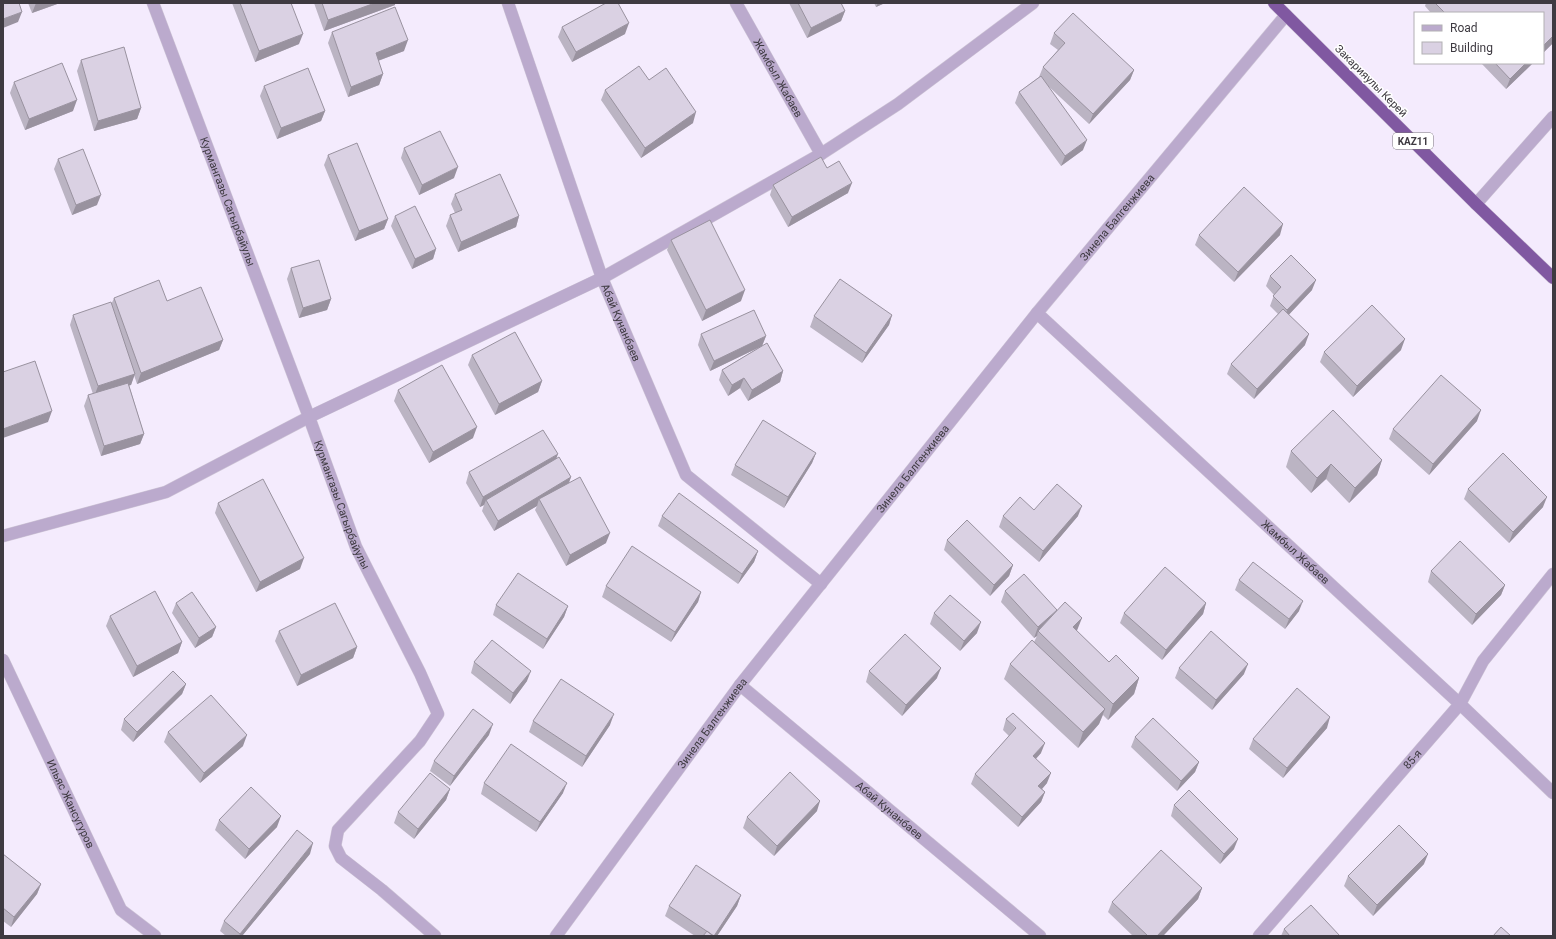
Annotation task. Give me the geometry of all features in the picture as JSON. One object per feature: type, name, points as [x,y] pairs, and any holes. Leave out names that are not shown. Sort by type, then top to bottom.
[{"type":"highway","name":"Закарияулы Керей","points":[[1274,3],[1476,204],[1553,278]]},
{"type":"street","name":"Курмангазы Сагырбайулы","points":[[153,3],[309,417],[356,547],[420,673],[438,714],[420,741],[338,830],[335,846],[341,858],[382,890],[435,936]]},
{"type":"street","name":"Абай Кунанбаев","points":[[508,3],[602,278],[686,475],[821,584]]},
{"type":"street","name":"Жамбыл Жабаев","points":[[736,3],[821,154]]},
{"type":"street","points":[[3,536],[166,492],[309,417],[602,278],[821,154],[898,104],[1033,3]]},
{"type":"street","name":"Зинела Балгенжиева","points":[[556,936],[740,685],[1037,313],[1286,16]]},
{"type":"street","points":[[1476,204],[1553,117]]},
{"type":"street","name":"Жамбыл Жабаев","points":[[1037,313],[1460,704],[1553,793]]},
{"type":"street","name":"85-я","points":[[1259,936],[1460,704],[1483,661],[1553,574]]},
{"type":"street","name":"Ильяс Жансугуров","points":[[3,660],[121,910],[155,936]]},
{"type":"street","name":"Абай Кунанбаев","points":[[740,685],[1040,936]]},
{"type":"building","points":[[3,3],[19,3],[22,12],[3,19]]},
{"type":"building","points":[[240,3],[291,3],[303,34],[259,51]]},
{"type":"building","points":[[322,3],[375,3],[328,20]]},
{"type":"building","points":[[606,3],[618,3],[629,23],[576,52],[562,27]]},
{"type":"building","points":[[798,3],[841,3],[845,11],[811,28]]},
{"type":"building","points":[[1435,3],[1553,3],[1553,36],[1544,45],[1544,12],[1444,12]]},
{"type":"building","points":[[395,7],[408,40],[376,53],[383,74],[351,87],[332,32]]},
{"type":"building","points":[[1073,13],[1134,70],[1093,114],[1043,67],[1065,43],[1054,33]]},
{"type":"building","points":[[124,47],[141,108],[98,121],[81,60]]},
{"type":"building","points":[[62,63],[77,100],[29,119],[14,82]]},
{"type":"building","points":[[1496,64],[1525,64],[1510,79]]},
{"type":"building","points":[[639,66],[649,80],[666,68],[696,112],[645,148],[605,90]]},
{"type":"building","points":[[308,68],[325,111],[281,128],[264,86]]},
{"type":"building","points":[[1041,76],[1087,140],[1065,156],[1019,92]]},
{"type":"building","points":[[440,131],[458,167],[422,185],[404,148]]},
{"type":"building","points":[[357,143],[388,219],[359,231],[328,155]]},
{"type":"building","points":[[83,149],[101,195],[76,205],[58,159]]},
{"type":"building","points":[[821,157],[827,168],[839,161],[852,183],[792,217],[773,185]]},
{"type":"building","points":[[500,174],[519,216],[461,242],[450,215],[462,210],[455,194]]},
{"type":"building","points":[[1244,187],[1283,224],[1238,272],[1199,235]]},
{"type":"building","points":[[415,206],[436,249],[415,259],[395,216]]},
{"type":"building","points":[[710,220],[745,290],[706,310],[671,240]]},
{"type":"building","points":[[1291,255],[1316,280],[1287,310],[1273,296],[1281,287],[1270,276]]},
{"type":"building","points":[[319,260],[331,299],[303,308],[291,268]]},
{"type":"building","points":[[840,279],[892,315],[866,353],[814,316]]},
{"type":"building","points":[[159,280],[167,301],[201,287],[223,340],[141,373],[114,298]]},
{"type":"building","points":[[111,302],[135,374],[98,386],[73,315]]},
{"type":"building","points":[[1372,305],[1405,339],[1357,386],[1324,352]]},
{"type":"building","points":[[1283,309],[1309,334],[1257,389],[1231,364]]},
{"type":"building","points":[[754,310],[766,336],[714,361],[701,334]]},
{"type":"building","points":[[515,332],[542,381],[499,404],[472,355]]},
{"type":"building","points":[[767,343],[783,371],[752,390],[744,378],[732,385],[722,370]]},
{"type":"building","points":[[35,361],[52,411],[3,429],[3,372]]},
{"type":"building","points":[[442,365],[477,427],[433,452],[398,390]]},
{"type":"building","points":[[1441,375],[1481,410],[1433,464],[1393,429]]},
{"type":"building","points":[[128,383],[144,434],[104,446],[88,395]]},
{"type":"building","points":[[1333,410],[1382,460],[1355,488],[1331,464],[1317,478],[1291,451]]},
{"type":"building","points":[[763,420],[816,453],[788,497],[735,465]]},
{"type":"building","points":[[543,430],[558,454],[483,497],[469,472]]},
{"type":"building","points":[[1503,453],[1547,497],[1513,532],[1468,489]]},
{"type":"building","points":[[559,457],[571,477],[498,521],[486,500]]},
{"type":"building","points":[[580,477],[610,533],[570,555],[539,499]]},
{"type":"building","points":[[263,479],[304,558],[260,582],[218,503]]},
{"type":"building","points":[[1057,484],[1082,506],[1043,551],[1003,516],[1020,497],[1034,510]]},
{"type":"building","points":[[679,493],[758,551],[742,574],[662,516]]},
{"type":"building","points":[[967,520],[1013,565],[994,585],[947,540]]},
{"type":"building","points":[[1460,541],[1505,585],[1476,614],[1431,571]]},
{"type":"building","points":[[632,546],[701,592],[675,632],[606,586]]},
{"type":"building","points":[[1253,562],[1303,601],[1289,619],[1239,580]]},
{"type":"building","points":[[1165,567],[1206,603],[1166,650],[1124,613]]},
{"type":"building","points":[[518,573],[568,606],[547,639],[496,605]]},
{"type":"building","points":[[1024,574],[1057,610],[1038,627],[1005,591]]},
{"type":"building","points":[[155,591],[182,642],[137,666],[110,616]]},
{"type":"building","points":[[192,592],[216,627],[199,638],[176,603]]},
{"type":"building","points":[[950,595],[981,622],[964,641],[934,613]]},
{"type":"building","points":[[1065,602],[1082,618],[1073,627],[1109,662],[1116,655],[1139,678],[1113,704],[1038,631]]},
{"type":"building","points":[[335,603],[357,647],[301,675],[279,631]]},
{"type":"building","points":[[1211,631],[1248,664],[1216,700],[1179,668]]},
{"type":"building","points":[[905,634],[941,668],[906,705],[869,671]]},
{"type":"building","points":[[492,640],[531,671],[513,693],[474,662]]},
{"type":"building","points":[[1032,640],[1105,709],[1083,732],[1010,664]]},
{"type":"building","points":[[173,671],[186,684],[137,732],[124,719]]},
{"type":"building","points":[[561,679],[614,714],[586,756],[533,721]]},
{"type":"building","points":[[1297,688],[1330,717],[1287,768],[1253,739]]},
{"type":"building","points":[[211,695],[247,735],[204,773],[168,732]]},
{"type":"building","points":[[473,709],[493,724],[454,776],[434,761]]},
{"type":"building","points":[[1013,713],[1045,743],[1033,756],[1051,773],[1038,786],[1045,792],[1022,817],[975,774],[1016,728],[1006,719]]},
{"type":"building","points":[[1153,718],[1199,762],[1181,781],[1135,737]]},
{"type":"building","points":[[511,744],[567,783],[540,822],[484,783]]},
{"type":"building","points":[[790,772],[820,801],[777,846],[747,817]]},
{"type":"building","points":[[430,773],[450,789],[418,829],[398,812]]},
{"type":"building","points":[[251,787],[281,816],[249,849],[219,820]]},
{"type":"building","points":[[1189,790],[1238,839],[1224,854],[1174,805]]},
{"type":"building","points":[[1399,825],[1428,854],[1377,905],[1348,876]]},
{"type":"building","points":[[297,830],[313,843],[240,934],[224,921]]},
{"type":"building","points":[[1161,850],[1202,888],[1157,936],[1148,936],[1112,902]]},
{"type":"building","points":[[3,854],[41,884],[14,917],[3,908]]},
{"type":"building","points":[[696,865],[741,895],[714,936],[669,906]]},
{"type":"building","points":[[1311,905],[1340,936],[1290,936],[1284,929]]},
{"type":"building","points":[[1501,927],[1511,936],[1493,936]]},
{"type":"building","points":[[707,931],[713,936],[703,936]]}]
